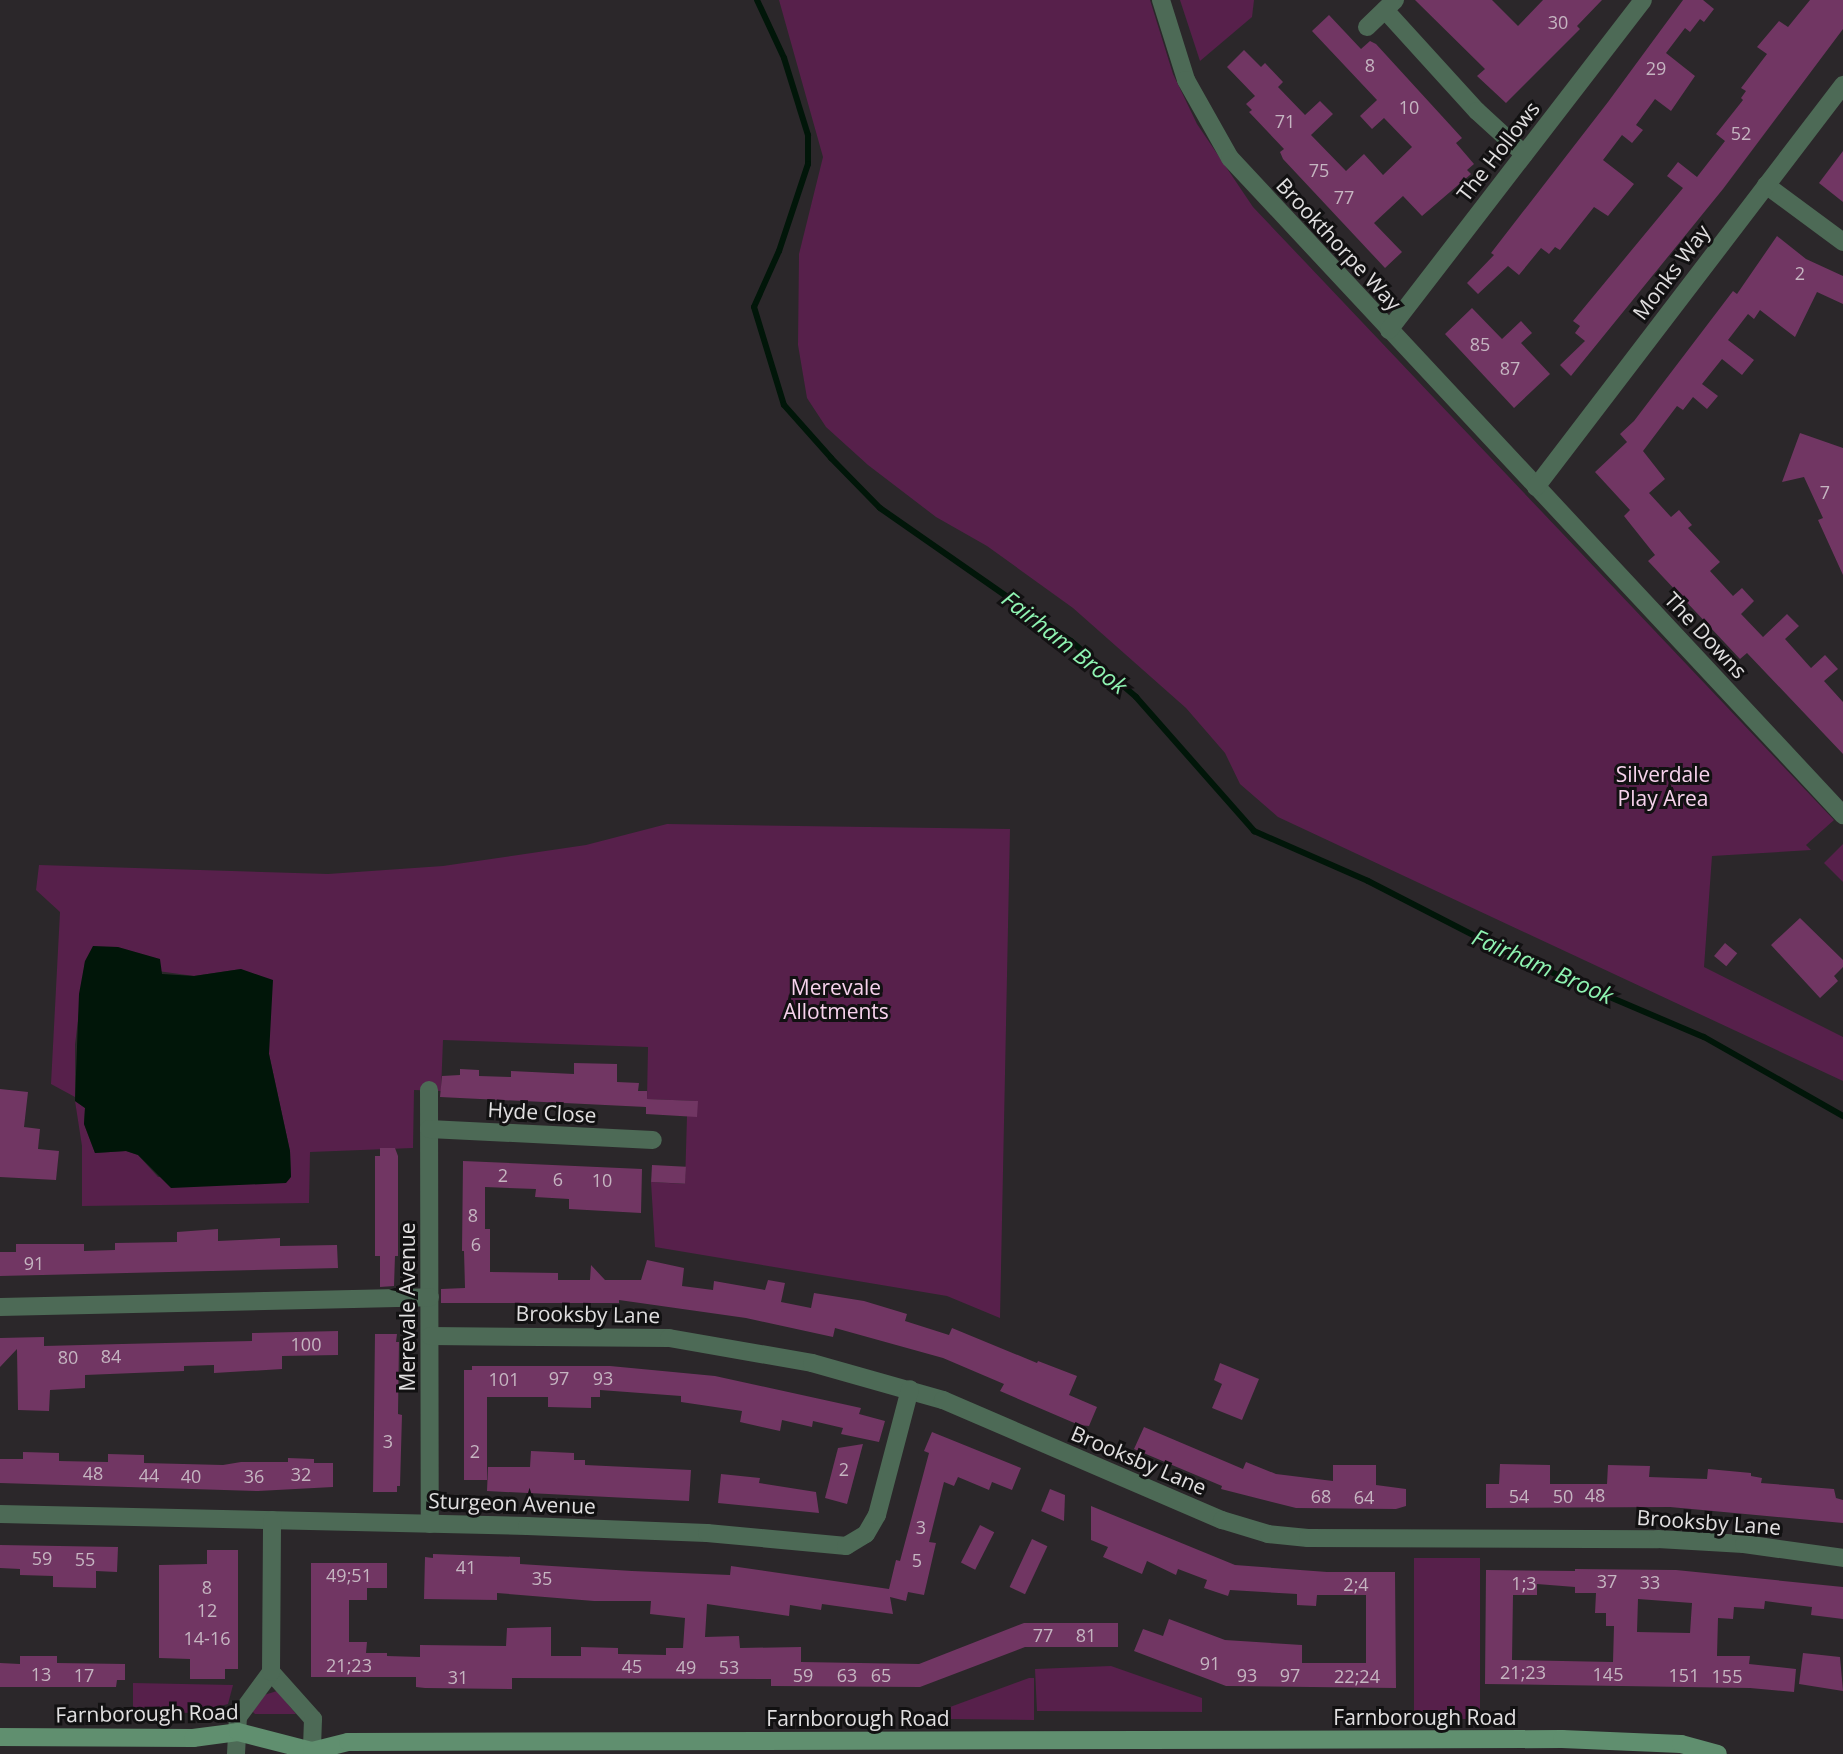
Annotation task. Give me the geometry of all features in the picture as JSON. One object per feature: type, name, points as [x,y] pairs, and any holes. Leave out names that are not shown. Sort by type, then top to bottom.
[{"type":"street","name":"Brookthorpe Way","points":[[1161,0],[1185,80],[1230,158],[1535,487]]},
{"type":"street","name":"The Hollows","points":[[1389,330],[1643,0]]},
{"type":"street","points":[[1367,27],[1390,5],[1486,120],[1524,155]]},
{"type":"street","name":"Monks Way","points":[[1535,487],[1843,85]]},
{"type":"street","points":[[1766,186],[1843,242]]},
{"type":"street","name":"The Downs","points":[[1535,487],[1843,815]]},
{"type":"street","name":"Merevale Avenue","points":[[429,1090],[430,1524]]},
{"type":"street","name":"Hyde Close","points":[[429,1129],[653,1140]]},
{"type":"street","points":[[0,1307],[430,1297]]},
{"type":"street","name":"Brooksby Lane","points":[[430,1336],[669,1338],[801,1360],[943,1400],[1222,1520],[1268,1534],[1308,1538],[1658,1539],[1744,1544],[1843,1558]]},
{"type":"street","name":"Sturgeon Avenue","points":[[0,1514],[708,1533],[846,1546],[866,1534],[877,1515],[909,1389]]},
{"type":"street","points":[[236,1754],[238,1717],[271,1672],[272,1520]]},
{"type":"street","points":[[271,1672],[313,1719],[312,1753]]},
{"type":"street","name":"Farnborough Road","points":[[0,1737],[193,1738],[237,1731],[312,1753],[348,1742],[1421,1747],[1562,1740],[1681,1744],[1718,1754]]},
{"type":"green space","name":"Silverdale Play Area","points":[[779,0],[1150,0],[1173,74],[1197,124],[1253,207],[1834,820],[1806,845],[1811,850],[1712,856],[1704,967],[1843,1037],[1843,1081],[1278,817],[1240,784],[1225,753],[1186,708],[1073,608],[987,546],[936,517],[868,465],[826,427],[807,398],[798,345],[799,254],[823,157]]},
{"type":"green space","points":[[1180,0],[1254,0],[1252,17],[1200,61]]},
{"type":"green space","name":"Merevale Allotments","points":[[667,824],[1010,829],[1000,1318],[947,1296],[655,1247],[651,1182],[685,1184],[687,1116],[697,1101],[647,1099],[648,1047],[443,1040],[441,1091],[414,1090],[413,1148],[310,1152],[309,1203],[82,1206],[82,1146],[75,1101],[85,1108],[84,1124],[95,1153],[126,1151],[138,1155],[158,1177],[291,1176],[290,1151],[269,1054],[269,1033],[241,969],[194,976],[85,961],[75,1045],[75,1097],[51,1084],[60,912],[36,890],[39,865],[328,874],[443,866],[586,845]]},
{"type":"green space","points":[[1843,844],[1843,882],[1824,863]]},
{"type":"green space","points":[[1414,1558],[1480,1558],[1480,1719],[1414,1719]]},
{"type":"green space","points":[[1111,1666],[1202,1698],[1202,1712],[1037,1711],[1035,1669]]},
{"type":"green space","points":[[1034,1678],[1034,1720],[951,1719],[950,1707]]},
{"type":"green space","points":[[133,1683],[233,1685],[228,1704],[196,1713],[133,1712]]},
{"type":"green space","points":[[277,1691],[296,1714],[255,1714],[252,1711],[264,1695]]},
{"type":"shaded area","points":[[93,946],[118,947],[160,959],[162,974],[194,976],[241,969],[273,980],[269,1054],[290,1151],[291,1177],[286,1183],[171,1188],[138,1155],[126,1151],[95,1153],[84,1124],[85,1108],[75,1101],[79,994],[85,961]]},
{"type":"building","points":[[1415,0],[1492,0],[1518,26],[1543,0],[1602,0],[1577,26],[1580,29],[1506,103],[1477,76],[1485,69]]},
{"type":"building","points":[[1683,0],[1703,0],[1714,9],[1704,22],[1700,19],[1690,32],[1685,28],[1666,53],[1695,76],[1671,111],[1655,99],[1636,125],[1643,130],[1632,143],[1622,135],[1603,160],[1634,184],[1608,216],[1594,207],[1560,250],[1555,247],[1549,254],[1541,248],[1519,275],[1508,266],[1478,294],[1467,283],[1494,255],[1491,253]]},
{"type":"building","points":[[1810,0],[1843,0],[1843,29],[1723,189],[1571,376],[1560,365],[1585,341],[1575,333],[1580,326],[1573,321],[1683,188],[1667,176],[1678,162],[1697,177],[1725,141],[1716,134],[1743,100],[1741,98],[1746,91],[1741,88],[1767,54],[1757,47],[1779,21],[1788,27]]},
{"type":"building","points":[[1329,15],[1361,49],[1370,41],[1376,44],[1462,138],[1456,143],[1474,164],[1467,170],[1471,174],[1422,216],[1403,196],[1374,223],[1402,252],[1385,268],[1283,159],[1280,152],[1284,149],[1249,112],[1252,110],[1246,104],[1255,96],[1227,67],[1244,50],[1261,67],[1265,63],[1283,82],[1278,87],[1305,115],[1320,101],[1333,114],[1311,135],[1346,171],[1364,154],[1383,175],[1412,147],[1384,118],[1372,129],[1360,116],[1377,100],[1312,31]]},
{"type":"building","points":[[1843,151],[1843,202],[1819,183]]},
{"type":"building","points":[[1777,236],[1806,259],[1843,276],[1843,304],[1817,292],[1795,337],[1760,310],[1754,319],[1748,314],[1728,340],[1754,360],[1742,375],[1722,359],[1702,384],[1718,396],[1707,409],[1693,397],[1683,410],[1677,406],[1643,451],[1665,479],[1649,493],[1671,517],[1679,510],[1692,525],[1688,528],[1720,562],[1710,571],[1733,596],[1742,588],[1754,601],[1741,614],[1763,637],[1787,614],[1799,626],[1785,639],[1811,668],[1825,655],[1838,669],[1824,681],[1843,702],[1843,754],[1747,653],[1740,659],[1648,561],[1655,555],[1624,516],[1630,510],[1595,472],[1627,442],[1620,434],[1634,421],[1733,291],[1737,294]]},
{"type":"building","points":[[1472,308],[1502,339],[1521,321],[1532,333],[1521,343],[1550,374],[1514,408],[1445,334]]},
{"type":"building","points":[[1800,433],[1843,448],[1843,575],[1818,520],[1823,518],[1804,477],[1782,482]]},
{"type":"building","points":[[1800,918],[1843,960],[1843,967],[1834,976],[1838,981],[1820,998],[1771,945]]},
{"type":"building","points":[[1725,943],[1737,953],[1726,966],[1714,956]]},
{"type":"building","points":[[574,1063],[617,1064],[617,1082],[639,1083],[638,1091],[647,1091],[647,1099],[698,1101],[697,1117],[646,1114],[646,1107],[440,1097],[442,1076],[460,1075],[460,1069],[479,1070],[479,1076],[511,1077],[511,1071],[574,1074]]},
{"type":"building","points":[[0,1089],[28,1092],[24,1127],[40,1129],[38,1149],[59,1151],[56,1180],[0,1177]]},
{"type":"building","points":[[380,1148],[395,1148],[398,1156],[398,1256],[395,1256],[394,1286],[380,1287],[380,1256],[375,1256],[375,1156],[380,1156]]},
{"type":"building","points":[[463,1161],[642,1169],[641,1213],[569,1209],[569,1199],[535,1197],[536,1189],[485,1187],[485,1229],[490,1229],[490,1272],[558,1273],[558,1280],[590,1280],[591,1265],[605,1280],[641,1280],[647,1260],[684,1268],[682,1286],[713,1290],[714,1281],[765,1290],[768,1280],[785,1283],[781,1302],[811,1308],[814,1293],[864,1301],[907,1314],[905,1321],[949,1335],[952,1328],[1037,1363],[1038,1361],[1077,1376],[1069,1395],[1097,1407],[1089,1426],[1079,1425],[1000,1391],[1004,1384],[943,1358],[835,1328],[833,1337],[746,1318],[619,1300],[619,1303],[441,1303],[441,1289],[465,1288],[462,1251]]},
{"type":"building","points":[[652,1165],[686,1167],[685,1184],[651,1182]]},
{"type":"building","points":[[218,1229],[218,1241],[280,1238],[280,1246],[337,1245],[338,1268],[0,1276],[0,1252],[16,1252],[16,1244],[84,1244],[84,1251],[115,1250],[115,1243],[177,1242],[177,1232]]},
{"type":"building","points":[[338,1331],[338,1355],[282,1356],[282,1369],[214,1373],[214,1365],[184,1366],[184,1371],[85,1375],[85,1388],[50,1390],[49,1411],[18,1410],[17,1349],[0,1367],[0,1338],[44,1337],[44,1346],[252,1341],[252,1333]]},
{"type":"building","points":[[375,1334],[397,1334],[396,1342],[399,1342],[398,1414],[402,1415],[400,1486],[397,1486],[397,1492],[373,1492]]},
{"type":"building","points":[[1220,1363],[1259,1379],[1242,1420],[1212,1408],[1222,1384],[1214,1380]]},
{"type":"building","points":[[472,1366],[610,1366],[715,1376],[861,1408],[859,1414],[885,1421],[879,1442],[841,1434],[843,1428],[813,1421],[812,1427],[782,1420],[780,1431],[740,1422],[742,1411],[681,1402],[681,1396],[600,1390],[600,1397],[591,1397],[591,1408],[548,1407],[548,1397],[487,1397],[487,1480],[464,1480],[464,1370],[472,1370]]},
{"type":"building","points":[[1144,1427],[1243,1469],[1246,1462],[1276,1474],[1333,1481],[1333,1465],[1376,1465],[1376,1485],[1406,1489],[1406,1506],[1396,1509],[1296,1508],[1221,1489],[1222,1486],[1134,1449]]},
{"type":"building","points":[[932,1432],[1021,1468],[1012,1490],[992,1482],[989,1490],[958,1477],[954,1486],[944,1482],[929,1542],[936,1543],[924,1595],[908,1592],[906,1601],[890,1597],[893,1614],[822,1604],[821,1610],[790,1605],[789,1616],[707,1604],[705,1637],[739,1636],[740,1648],[801,1647],[801,1662],[919,1664],[1024,1623],[1118,1623],[1118,1647],[1025,1647],[920,1687],[771,1686],[771,1679],[512,1678],[512,1689],[425,1688],[416,1687],[416,1677],[311,1677],[311,1563],[387,1563],[387,1588],[367,1588],[367,1600],[349,1600],[349,1642],[367,1642],[366,1653],[387,1653],[387,1656],[420,1657],[420,1645],[506,1646],[507,1628],[551,1627],[551,1656],[581,1656],[581,1647],[618,1648],[618,1654],[666,1655],[666,1648],[683,1648],[685,1618],[650,1614],[651,1601],[594,1601],[497,1593],[497,1600],[424,1599],[425,1557],[433,1558],[433,1554],[520,1557],[520,1564],[730,1575],[731,1566],[889,1589],[896,1560],[900,1561],[929,1453],[924,1451]]},
{"type":"building","points":[[863,1444],[847,1504],[825,1498],[838,1448]]},
{"type":"building","points":[[531,1451],[574,1453],[574,1460],[585,1460],[585,1465],[691,1470],[689,1501],[487,1491],[488,1467],[530,1467]]},
{"type":"building","points":[[23,1452],[59,1453],[59,1461],[108,1462],[108,1454],[144,1455],[144,1463],[223,1465],[241,1462],[288,1462],[288,1458],[314,1459],[314,1463],[333,1463],[333,1487],[258,1491],[0,1483],[0,1459],[23,1459]]},
{"type":"building","points":[[1500,1464],[1550,1465],[1550,1484],[1607,1484],[1608,1465],[1650,1466],[1649,1477],[1707,1479],[1708,1469],[1751,1473],[1751,1476],[1762,1478],[1761,1483],[1834,1489],[1836,1498],[1843,1500],[1843,1523],[1670,1507],[1486,1508],[1486,1484],[1499,1484]]},
{"type":"building","points":[[721,1474],[760,1478],[759,1483],[816,1492],[819,1513],[718,1503]]},
{"type":"building","points":[[1050,1489],[1065,1495],[1064,1521],[1041,1511]]},
{"type":"building","points":[[1091,1506],[1235,1565],[1327,1572],[1395,1572],[1396,1688],[1226,1686],[1134,1651],[1143,1629],[1163,1636],[1169,1619],[1225,1640],[1302,1645],[1302,1663],[1366,1663],[1366,1595],[1317,1595],[1316,1606],[1297,1605],[1297,1594],[1230,1590],[1228,1596],[1204,1588],[1207,1580],[1178,1569],[1176,1575],[1147,1561],[1142,1574],[1103,1557],[1108,1547],[1091,1540]]},
{"type":"building","points":[[980,1525],[994,1532],[975,1570],[961,1562]]},
{"type":"building","points":[[1032,1539],[1047,1546],[1025,1594],[1010,1587]]},
{"type":"building","points":[[0,1545],[118,1547],[117,1572],[96,1571],[96,1588],[53,1587],[53,1576],[20,1575],[20,1569],[0,1568]]},
{"type":"building","points":[[207,1550],[238,1550],[238,1669],[225,1669],[225,1679],[190,1679],[190,1659],[159,1658],[159,1565],[207,1564]]},
{"type":"building","points":[[1486,1570],[1676,1570],[1843,1587],[1843,1619],[1811,1615],[1812,1607],[1765,1601],[1764,1609],[1734,1607],[1733,1619],[1718,1618],[1717,1656],[1750,1656],[1749,1664],[1796,1669],[1794,1692],[1750,1688],[1485,1684]],"holes":[[[1537,1584],[1575,1587],[1575,1593],[1596,1593],[1595,1613],[1606,1613],[1606,1626],[1614,1626],[1613,1662],[1512,1660],[1513,1595],[1537,1595]],[[1638,1599],[1692,1603],[1690,1633],[1637,1632]]]},
{"type":"building","points":[[1803,1653],[1840,1657],[1843,1691],[1799,1684]]},
{"type":"building","points":[[20,1656],[57,1656],[57,1663],[125,1664],[125,1680],[117,1680],[116,1687],[0,1687],[0,1663],[20,1664]]},
{"type":"waterway","name":"Fairham Brook","points":[[757,0],[784,58],[808,135],[808,164],[779,251],[754,307],[784,405],[831,458],[880,508],[1071,641],[1136,697],[1254,831],[1368,881],[1516,957],[1704,1037],[1843,1116]]}]
